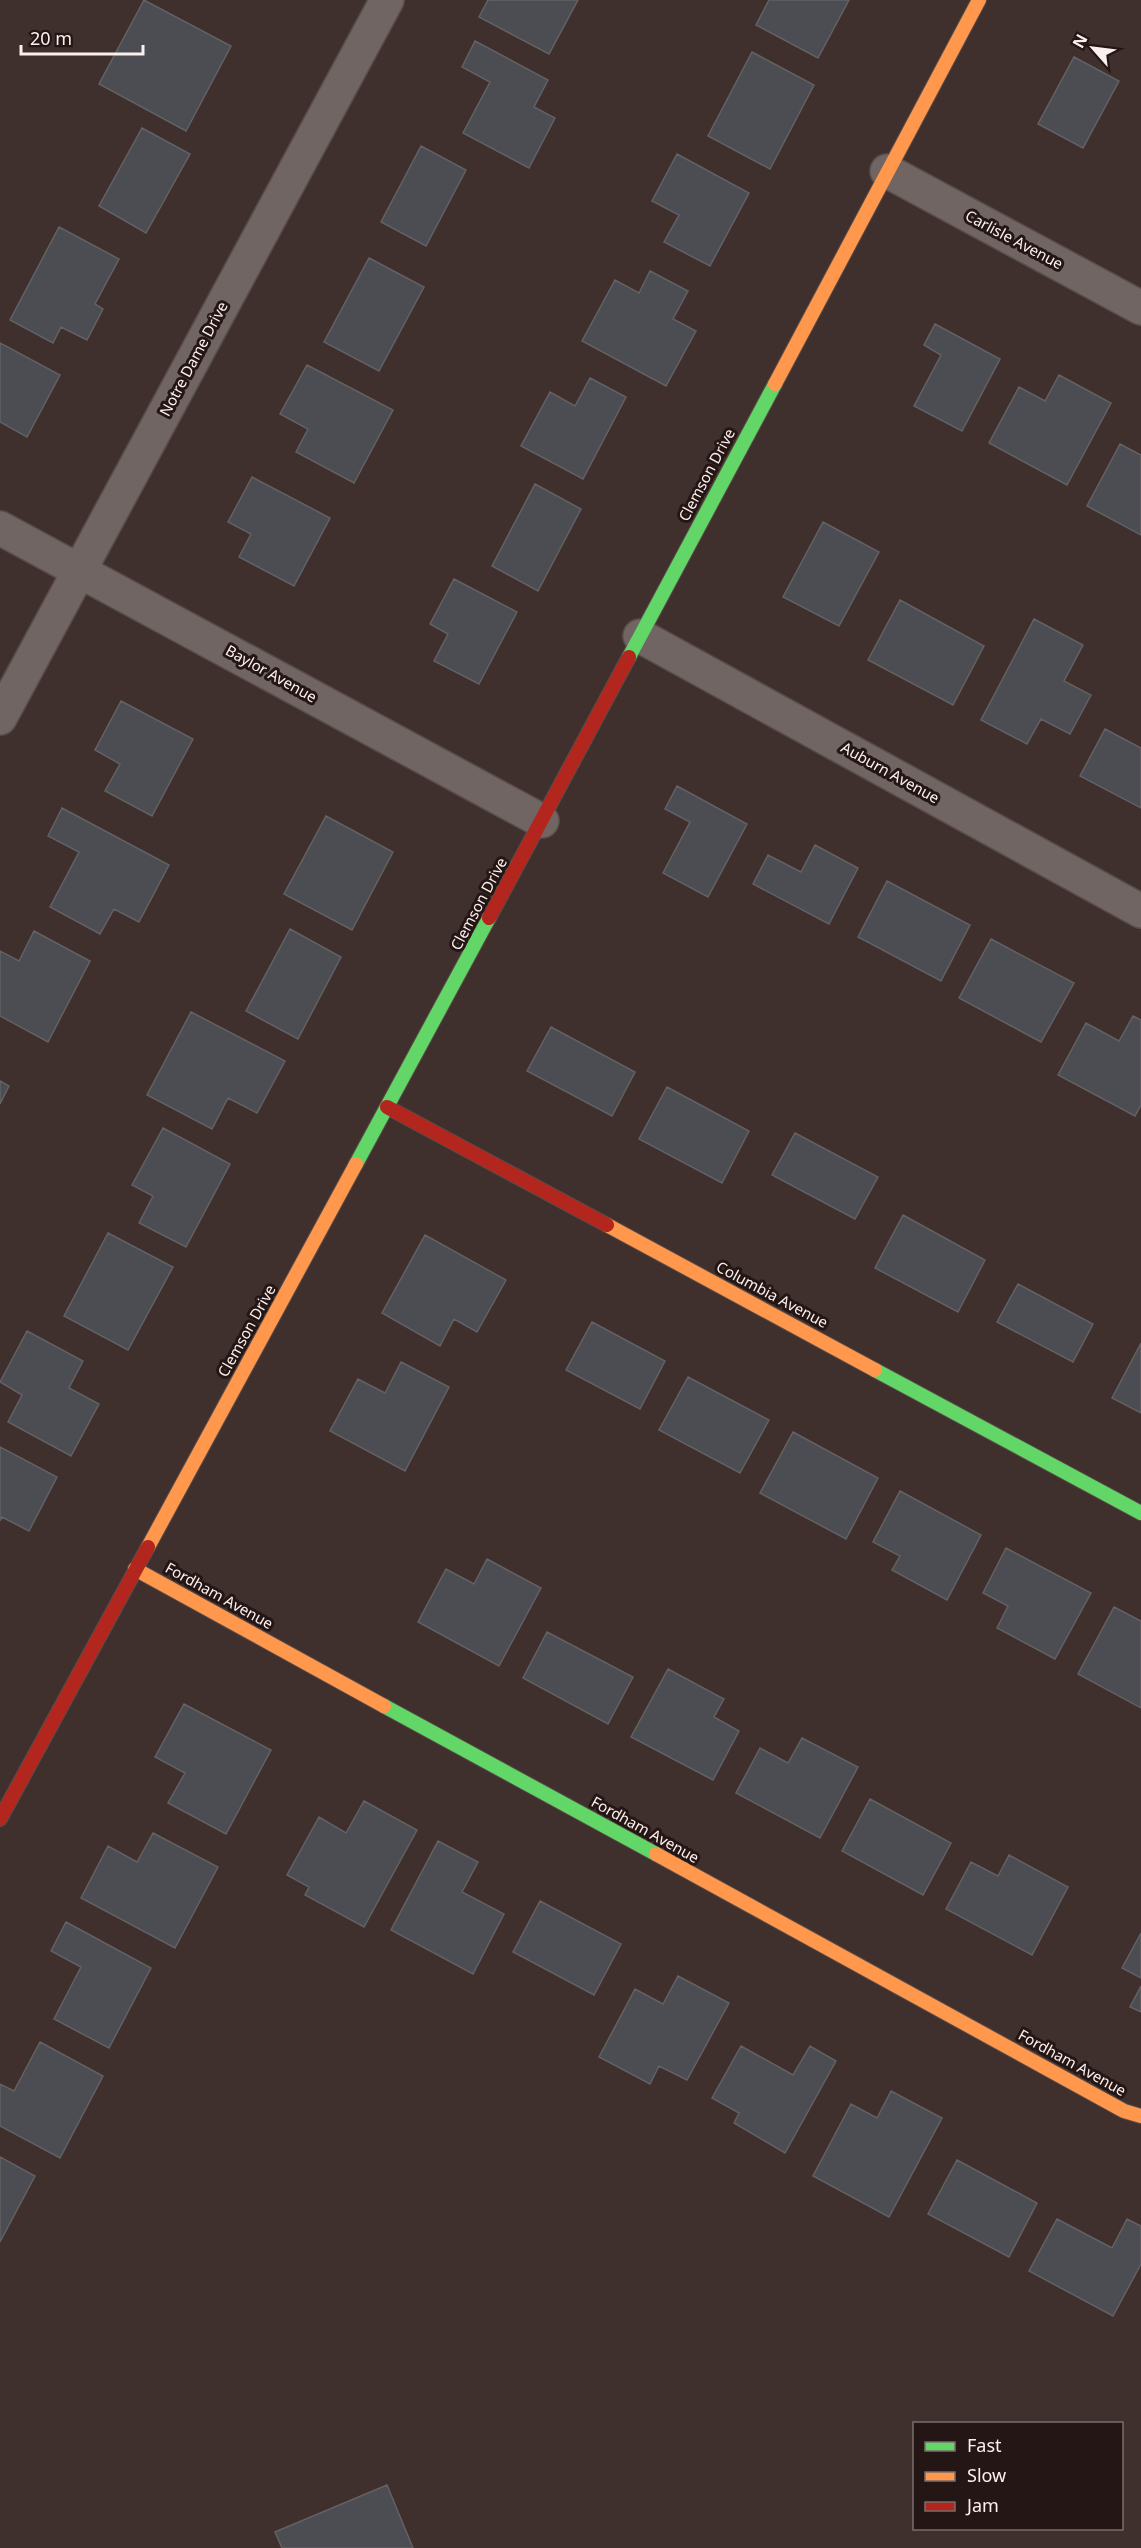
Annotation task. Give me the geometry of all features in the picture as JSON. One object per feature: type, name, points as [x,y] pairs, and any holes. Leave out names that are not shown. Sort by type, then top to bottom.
[{"type":"street","name":"Notre Dame Drive","points":[[0,718],[387,0]]},
{"type":"street","name":"Clemson Drive","points":[[0,1819],[542,821],[979,0]]},
{"type":"street","name":"Carlisle Avenue","points":[[887,171],[1141,308]]},
{"type":"street","name":"Baylor Avenue","points":[[0,528],[542,821]]},
{"type":"street","name":"Auburn Avenue","points":[[640,636],[1141,911]]},
{"type":"street","name":"Columbia Avenue","points":[[387,1107],[1141,1512]]},
{"type":"street","name":"Fordham Avenue","points":[[135,1569],[1124,2111],[1141,2115]]},
{"type":"building","points":[[144,0],[231,46],[186,131],[99,84]]},
{"type":"building","points":[[488,0],[578,0],[549,54],[479,17]]},
{"type":"building","points":[[769,0],[849,0],[818,58],[756,25]]},
{"type":"building","points":[[475,41],[548,80],[534,107],[555,118],[529,168],[463,133],[490,82],[462,67]]},
{"type":"building","points":[[752,52],[814,85],[770,169],[708,136]]},
{"type":"building","points":[[1074,57],[1119,81],[1083,148],[1038,124]]},
{"type":"building","points":[[142,128],[190,154],[146,233],[99,206]]},
{"type":"building","points":[[421,146],[466,170],[426,246],[381,222]]},
{"type":"building","points":[[677,154],[749,193],[710,266],[664,242],[679,215],[652,201]]},
{"type":"building","points":[[59,227],[119,259],[95,304],[103,309],[87,340],[61,327],[53,343],[10,320]]},
{"type":"building","points":[[369,258],[424,287],[379,371],[324,342]]},
{"type":"building","points":[[650,271],[688,291],[673,319],[696,331],[666,386],[582,341],[615,280],[639,293]]},
{"type":"building","points":[[935,324],[1000,359],[962,431],[914,406],[941,355],[924,345]]},
{"type":"building","points":[[0,343],[60,375],[27,437],[0,422]]},
{"type":"building","points":[[307,365],[393,410],[354,483],[296,452],[308,429],[280,414]]},
{"type":"building","points":[[1059,375],[1111,403],[1067,485],[989,443],[1019,387],[1045,401]]},
{"type":"building","points":[[590,378],[626,397],[583,479],[521,446],[550,392],[575,406]]},
{"type":"building","points":[[1120,444],[1141,455],[1141,535],[1087,506]]},
{"type":"building","points":[[252,477],[330,518],[294,586],[239,557],[251,534],[228,522]]},
{"type":"building","points":[[535,484],[581,509],[538,591],[492,566]]},
{"type":"building","points":[[823,522],[879,552],[839,626],[783,597]]},
{"type":"building","points":[[454,579],[517,612],[479,684],[434,661],[448,634],[430,624]]},
{"type":"building","points":[[900,600],[984,646],[953,705],[868,660]]},
{"type":"building","points":[[1034,619],[1083,645],[1064,681],[1091,695],[1070,734],[1041,719],[1027,744],[981,720]]},
{"type":"building","points":[[121,701],[193,739],[152,816],[105,791],[120,764],[95,750]]},
{"type":"building","points":[[1105,729],[1141,748],[1141,808],[1080,776]]},
{"type":"building","points":[[677,786],[747,824],[708,897],[663,873],[690,822],[665,809]]},
{"type":"building","points":[[62,808],[169,865],[139,922],[114,909],[100,934],[50,907],[79,852],[48,836]]},
{"type":"building","points":[[326,816],[393,852],[352,930],[284,894]]},
{"type":"building","points":[[815,845],[858,868],[829,924],[753,884],[768,855],[801,872]]},
{"type":"building","points":[[887,881],[970,925],[941,981],[858,937]]},
{"type":"building","points":[[290,929],[341,957],[298,1039],[246,1011]]},
{"type":"building","points":[[34,931],[90,961],[48,1042],[0,1016],[0,951],[19,961]]},
{"type":"building","points":[[991,939],[1074,983],[1041,1042],[959,998]]},
{"type":"building","points":[[191,1012],[285,1061],[257,1113],[228,1098],[212,1129],[147,1095]]},
{"type":"building","points":[[1133,1016],[1141,1020],[1141,1105],[1135,1116],[1058,1075],[1086,1023],[1119,1041]]},
{"type":"building","points":[[551,1027],[635,1072],[612,1116],[527,1071]]},
{"type":"building","points":[[0,1081],[9,1086],[0,1104]]},
{"type":"building","points":[[667,1087],[749,1131],[722,1183],[639,1139]]},
{"type":"building","points":[[163,1128],[230,1164],[186,1247],[139,1223],[153,1196],[132,1185]]},
{"type":"building","points":[[795,1133],[878,1177],[855,1219],[772,1175]]},
{"type":"building","points":[[903,1215],[985,1260],[958,1312],[875,1268]]},
{"type":"building","points":[[108,1233],[173,1267],[128,1350],[64,1316]]},
{"type":"building","points":[[425,1235],[506,1280],[477,1332],[454,1319],[440,1346],[382,1313]]},
{"type":"building","points":[[1018,1284],[1093,1324],[1073,1362],[997,1322]]},
{"type":"building","points":[[592,1322],[665,1361],[640,1409],[566,1370]]},
{"type":"building","points":[[27,1331],[83,1361],[69,1388],[99,1404],[71,1456],[8,1422],[22,1395],[0,1382]]},
{"type":"building","points":[[1141,1343],[1141,1413],[1112,1398]]},
{"type":"building","points":[[401,1362],[449,1387],[405,1471],[330,1431],[358,1379],[385,1393]]},
{"type":"building","points":[[688,1377],[769,1420],[740,1473],[659,1430]]},
{"type":"building","points":[[793,1432],[878,1478],[846,1539],[760,1493]]},
{"type":"building","points":[[0,1447],[57,1477],[29,1531],[2,1517],[0,1521]]},
{"type":"building","points":[[900,1491],[981,1535],[947,1600],[892,1570],[900,1556],[873,1542]]},
{"type":"building","points":[[1006,1548],[1091,1593],[1055,1659],[997,1628],[1008,1606],[983,1593]]},
{"type":"building","points":[[487,1559],[541,1588],[499,1666],[418,1622],[446,1569],[474,1584]]},
{"type":"building","points":[[1114,1607],[1141,1621],[1141,1708],[1078,1674]]},
{"type":"building","points":[[547,1632],[633,1677],[608,1724],[523,1678]]},
{"type":"building","points":[[668,1669],[724,1699],[714,1717],[739,1731],[713,1780],[631,1737]]},
{"type":"building","points":[[184,1704],[271,1750],[226,1834],[168,1803],[185,1773],[155,1757]]},
{"type":"building","points":[[802,1738],[858,1767],[820,1838],[736,1793],[760,1748],[788,1763]]},
{"type":"building","points":[[870,1799],[951,1843],[923,1895],[842,1851]]},
{"type":"building","points":[[364,1801],[417,1830],[364,1927],[305,1895],[309,1887],[287,1875],[319,1817],[346,1833]]},
{"type":"building","points":[[153,1833],[218,1867],[175,1948],[81,1898],[108,1846],[137,1862]]},
{"type":"building","points":[[438,1841],[478,1862],[462,1892],[504,1914],[473,1974],[391,1930]]},
{"type":"building","points":[[1009,1855],[1068,1887],[1032,1955],[946,1909],[971,1862],[998,1876]]},
{"type":"building","points":[[540,1901],[621,1944],[594,1995],[513,1952]]},
{"type":"building","points":[[66,1922],[151,1968],[109,2048],[54,2019],[81,1967],[51,1951]]},
{"type":"building","points":[[1141,1933],[1141,1978],[1122,1968]]},
{"type":"building","points":[[678,1976],[729,2003],[687,2080],[659,2066],[650,2084],[599,2057],[635,1989],[663,2004]]},
{"type":"building","points":[[1141,1986],[1141,2012],[1130,2007]]},
{"type":"building","points":[[40,2042],[103,2076],[60,2158],[0,2126],[0,2084],[14,2091]]},
{"type":"building","points":[[741,2046],[793,2075],[810,2046],[836,2061],[785,2153],[734,2123],[739,2113],[712,2098]]},
{"type":"building","points":[[891,2091],[942,2118],[889,2217],[813,2176],[851,2104],[877,2118]]},
{"type":"building","points":[[0,2157],[35,2176],[0,2242]]},
{"type":"building","points":[[957,2160],[1037,2203],[1009,2257],[928,2214]]},
{"type":"building","points":[[1057,2219],[1112,2248],[1127,2219],[1141,2226],[1141,2264],[1113,2316],[1029,2271]]},
{"type":"building","points":[[387,2485],[413,2548],[282,2548],[275,2532]]},
{"type":"traffic: fast","points":[[629,657],[775,384]]},
{"type":"traffic: fast","points":[[356,1164],[489,918]]},
{"type":"traffic: fast","points":[[875,1370],[1141,1513]]},
{"type":"traffic: fast","points":[[384,1706],[656,1854]]},
{"type":"traffic: slow","points":[[775,384],[979,0]]},
{"type":"traffic: slow","points":[[148,1547],[356,1164]]},
{"type":"traffic: slow","points":[[607,1225],[875,1370]]},
{"type":"traffic: slow","points":[[135,1569],[384,1706]]},
{"type":"traffic: slow","points":[[656,1854],[1124,2111],[1141,2116]]},
{"type":"traffic: jam","points":[[489,918],[629,657]]},
{"type":"traffic: jam","points":[[387,1107],[607,1225]]},
{"type":"traffic: jam","points":[[0,1819],[148,1547]]}]
